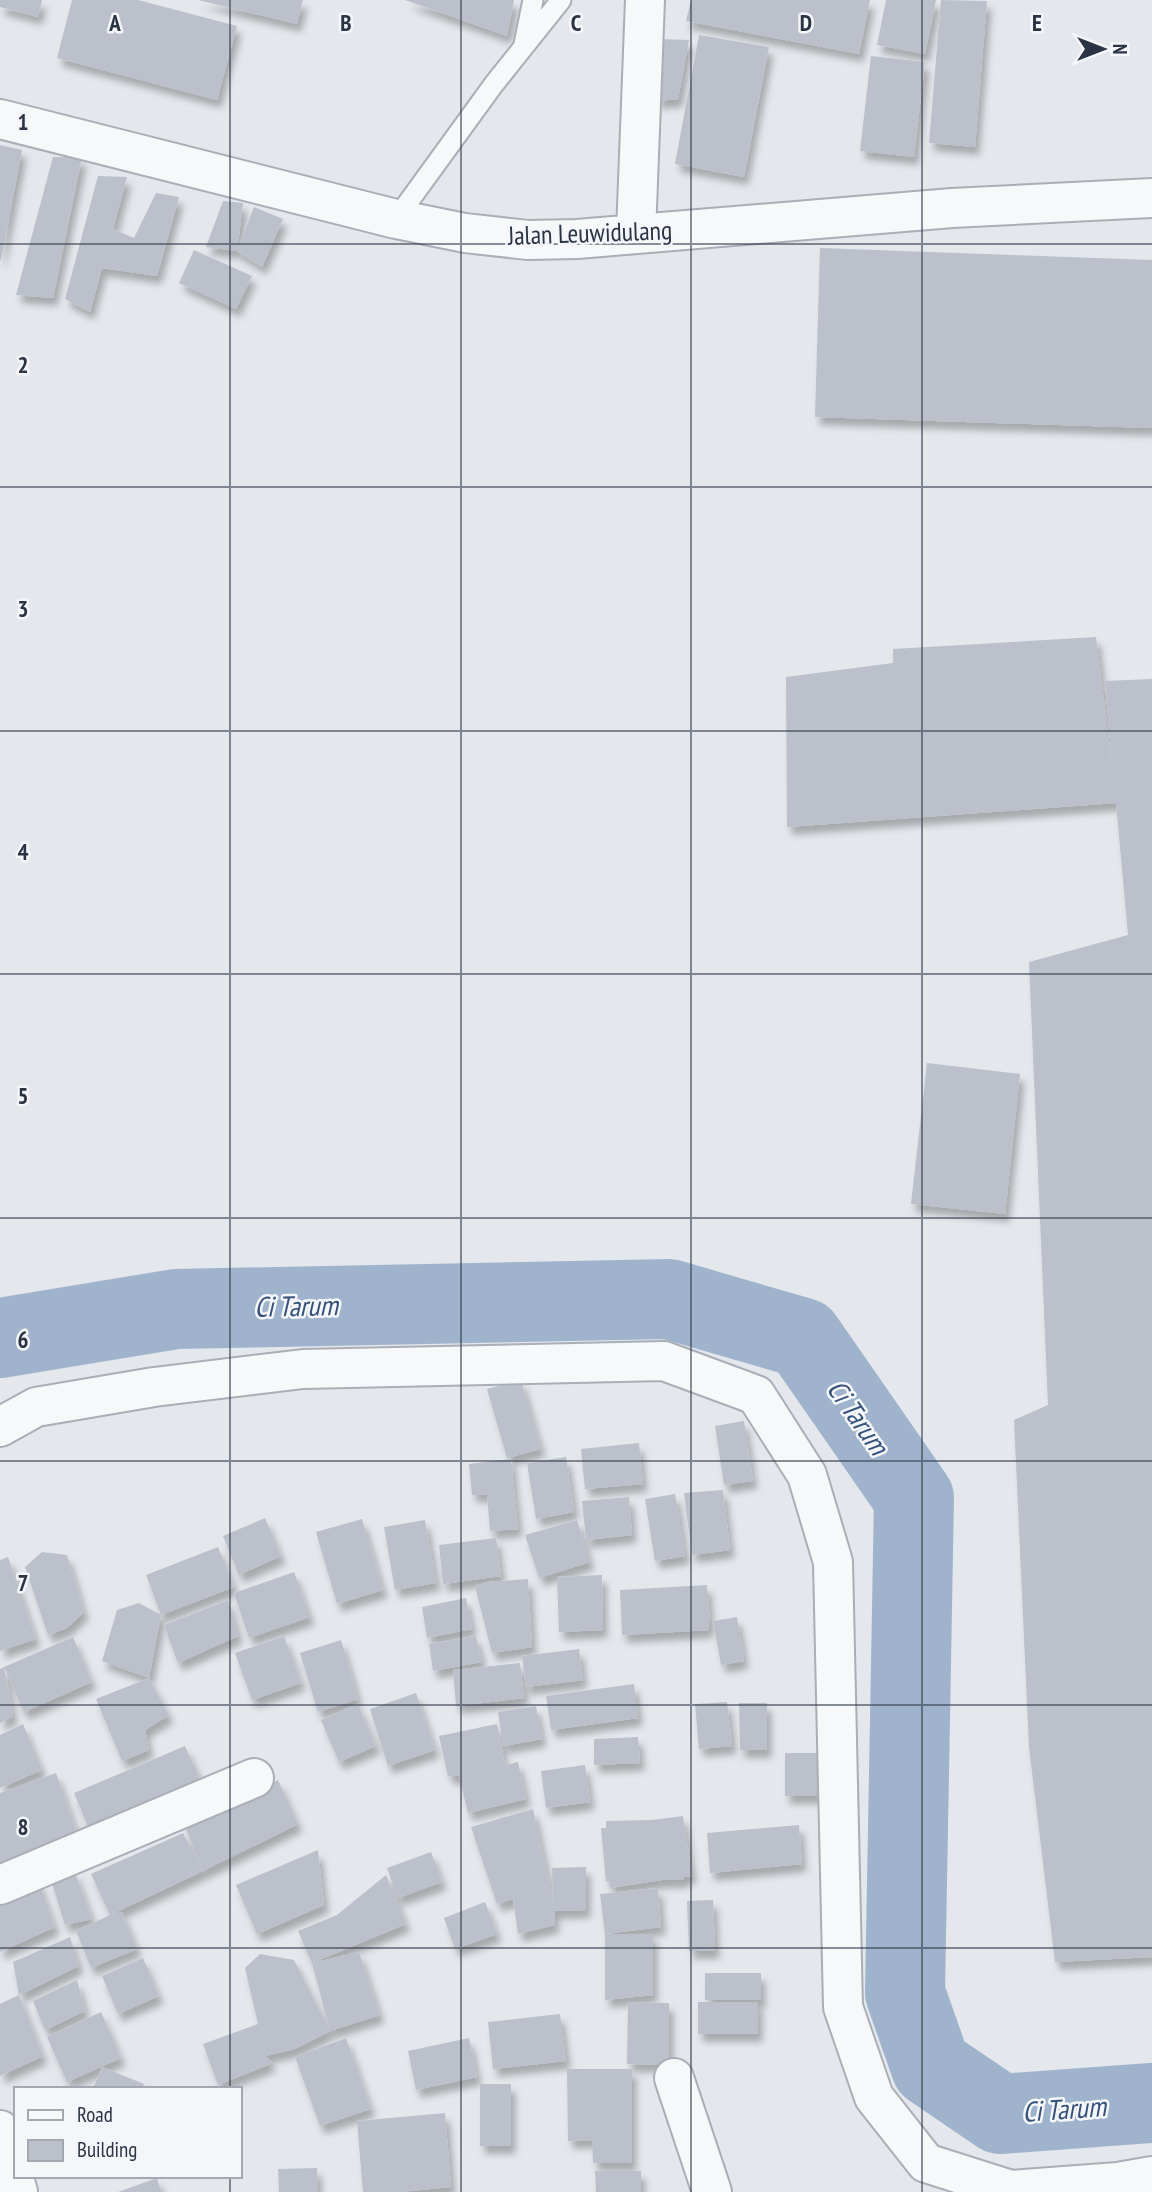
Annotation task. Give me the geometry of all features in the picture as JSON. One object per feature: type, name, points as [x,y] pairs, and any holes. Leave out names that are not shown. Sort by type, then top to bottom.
[{"type":"street","points":[[636,233],[645,0]]},
{"type":"street","name":"Jalan Leuwidulang","points":[[0,119],[396,219],[465,233],[528,240],[952,208],[1152,198]]},
{"type":"street","points":[[0,1427],[36,1407],[154,1387],[303,1369],[664,1361],[755,1395],[807,1475],[833,1562],[843,2007],[873,2097],[926,2163],[1011,2190],[1118,2182],[1152,2176]]},
{"type":"street","points":[[0,1885],[254,1778]]},
{"type":"street","points":[[674,2078],[712,2192]]},
{"type":"street","points":[[0,2130],[18,2192]]},
{"type":"lane","points":[[523,48],[533,0]]},
{"type":"lane","points":[[396,219],[494,84],[561,0]]},
{"type":"building","points":[[0,0],[42,0],[38,17],[0,7]]},
{"type":"building","points":[[72,0],[138,0],[237,26],[217,100],[57,58]]},
{"type":"building","points":[[198,0],[303,0],[297,24]]},
{"type":"building","points":[[405,0],[514,0],[507,36]]},
{"type":"building","points":[[691,0],[870,0],[859,54],[686,21]]},
{"type":"building","points":[[886,0],[936,0],[925,54],[877,45]]},
{"type":"building","points":[[941,0],[987,1],[975,147],[929,143]]},
{"type":"building","points":[[699,35],[769,47],[744,177],[675,164]]},
{"type":"building","points":[[659,39],[689,40],[678,99],[656,101]]},
{"type":"building","points":[[871,56],[925,62],[914,157],[860,151]]},
{"type":"building","points":[[0,145],[22,150],[1,260],[0,260]]},
{"type":"building","points":[[53,157],[82,157],[53,298],[16,295]]},
{"type":"building","points":[[98,176],[127,177],[113,229],[134,238],[156,193],[179,197],[157,276],[102,268],[90,312],[65,299]]},
{"type":"building","points":[[223,201],[243,203],[237,251],[206,247]]},
{"type":"building","points":[[254,207],[283,219],[262,267],[237,251]]},
{"type":"building","points":[[820,248],[1152,260],[1152,428],[815,417]]},
{"type":"building","points":[[194,250],[252,276],[236,309],[179,283]]},
{"type":"building","points":[[1096,637],[1113,774],[1105,681],[1152,679],[1152,1957],[1055,1962],[1029,1747],[1014,1420],[1048,1405],[1029,962],[1128,935],[1116,803],[787,827],[786,677],[893,663],[893,649]]},
{"type":"building","points":[[927,1063],[1020,1074],[1005,1214],[911,1204]]},
{"type":"building","points":[[521,1380],[541,1449],[507,1458],[487,1389]]},
{"type":"building","points":[[744,1421],[753,1481],[724,1485],[715,1426]]},
{"type":"building","points":[[639,1443],[643,1484],[585,1489],[581,1449]]},
{"type":"building","points":[[566,1457],[574,1512],[536,1519],[527,1463]]},
{"type":"building","points":[[511,1459],[518,1529],[490,1531],[487,1494],[472,1495],[469,1464]]},
{"type":"building","points":[[723,1490],[730,1550],[692,1555],[684,1493]]},
{"type":"building","points":[[675,1494],[685,1556],[655,1561],[645,1499]]},
{"type":"building","points":[[629,1497],[632,1535],[586,1540],[582,1501]]},
{"type":"building","points":[[265,1518],[281,1556],[239,1575],[223,1536]]},
{"type":"building","points":[[362,1519],[383,1590],[337,1604],[316,1532]]},
{"type":"building","points":[[425,1520],[436,1583],[395,1590],[384,1527]]},
{"type":"building","points":[[577,1520],[590,1562],[539,1578],[525,1535]]},
{"type":"building","points":[[496,1538],[501,1576],[443,1584],[439,1545]]},
{"type":"building","points":[[218,1547],[234,1587],[161,1615],[146,1575]]},
{"type":"building","points":[[42,1552],[67,1555],[84,1612],[67,1628],[48,1635],[25,1567]]},
{"type":"building","points":[[8,1557],[36,1639],[0,1651],[0,1560]]},
{"type":"building","points":[[294,1572],[310,1617],[249,1638],[234,1593]]},
{"type":"building","points":[[602,1575],[603,1630],[559,1632],[557,1577]]},
{"type":"building","points":[[528,1579],[532,1647],[492,1653],[475,1586],[488,1582]]},
{"type":"building","points":[[707,1585],[709,1630],[622,1635],[620,1590]]},
{"type":"building","points":[[466,1598],[472,1629],[427,1638],[422,1607]]},
{"type":"building","points":[[228,1600],[238,1636],[178,1663],[164,1625]]},
{"type":"building","points":[[139,1603],[161,1615],[149,1678],[102,1661],[117,1610]]},
{"type":"building","points":[[737,1617],[744,1661],[721,1665],[713,1621]]},
{"type":"building","points":[[284,1636],[301,1683],[252,1700],[235,1653]]},
{"type":"building","points":[[476,1636],[482,1662],[433,1671],[429,1644]]},
{"type":"building","points":[[73,1637],[92,1682],[24,1712],[4,1667]]},
{"type":"building","points":[[341,1640],[358,1699],[318,1712],[300,1653]]},
{"type":"building","points":[[579,1649],[583,1680],[526,1687],[522,1656]]},
{"type":"building","points":[[520,1663],[524,1698],[456,1706],[453,1670]]},
{"type":"building","points":[[4,1667],[13,1716],[0,1723],[0,1669]]},
{"type":"building","points":[[149,1678],[169,1715],[145,1730],[149,1750],[122,1761],[96,1699]]},
{"type":"building","points":[[634,1684],[638,1718],[551,1730],[546,1696]]},
{"type":"building","points":[[416,1693],[435,1750],[388,1766],[370,1709]]},
{"type":"building","points":[[727,1702],[732,1746],[699,1749],[695,1704]]},
{"type":"building","points":[[739,1703],[767,1703],[767,1750],[740,1750]]},
{"type":"building","points":[[358,1704],[376,1746],[339,1762],[321,1720]]},
{"type":"building","points":[[536,1706],[542,1739],[503,1746],[498,1712]]},
{"type":"building","points":[[23,1724],[42,1770],[0,1788],[0,1735]]},
{"type":"building","points":[[497,1724],[505,1765],[518,1762],[526,1799],[468,1813],[459,1776],[448,1776],[439,1736]]},
{"type":"building","points":[[638,1737],[640,1763],[594,1765],[594,1739]]},
{"type":"building","points":[[185,1746],[203,1786],[91,1834],[74,1793]]},
{"type":"building","points":[[785,1753],[818,1753],[818,1796],[785,1796]]},
{"type":"building","points":[[585,1765],[590,1802],[546,1808],[541,1771]]},
{"type":"building","points":[[56,1773],[79,1838],[0,1867],[0,1793]]},
{"type":"building","points":[[278,1780],[298,1824],[203,1871],[183,1821]]},
{"type":"building","points":[[533,1809],[553,1903],[552,1868],[586,1867],[586,1910],[554,1911],[555,1925],[518,1934],[513,1899],[497,1904],[471,1827]]},
{"type":"building","points":[[683,1816],[692,1876],[683,1877],[684,1880],[662,1880],[610,1888],[609,1881],[606,1881],[601,1828],[606,1828],[606,1821]]},
{"type":"building","points":[[799,1825],[802,1864],[710,1873],[707,1833]]},
{"type":"building","points":[[183,1833],[203,1871],[110,1915],[91,1874]]},
{"type":"building","points":[[318,1850],[324,1905],[257,1934],[236,1885]]},
{"type":"building","points":[[431,1852],[442,1882],[398,1898],[387,1868]]},
{"type":"building","points":[[75,1872],[92,1919],[65,1925],[51,1880]]},
{"type":"building","points":[[386,1875],[406,1924],[312,1963],[298,1931],[337,1915]]},
{"type":"building","points":[[38,1880],[55,1927],[0,1952],[0,1897]]},
{"type":"building","points":[[658,1888],[661,1927],[605,1934],[600,1894]]},
{"type":"building","points":[[713,1900],[715,1951],[689,1951],[687,1901]]},
{"type":"building","points":[[485,1902],[497,1934],[455,1949],[444,1918]]},
{"type":"building","points":[[122,1912],[137,1949],[91,1968],[76,1931]]},
{"type":"building","points":[[605,1934],[653,1934],[653,1995],[605,2000]]},
{"type":"building","points":[[70,1937],[79,1966],[19,1995],[13,1962]]},
{"type":"building","points":[[359,1952],[380,2015],[330,2031],[312,1963]]},
{"type":"building","points":[[260,1954],[294,1960],[330,2031],[295,2049],[265,2056],[273,2063],[218,2085],[203,2044],[258,2024],[245,1968]]},
{"type":"building","points":[[143,1958],[159,1996],[118,2014],[102,1976]]},
{"type":"building","points":[[705,1973],[761,1973],[761,2000],[705,2000]]},
{"type":"building","points":[[77,1980],[85,2011],[45,2030],[33,2001]]},
{"type":"building","points":[[19,1995],[43,2056],[0,2076],[0,2004]]},
{"type":"building","points":[[628,2002],[669,2003],[669,2065],[627,2064]]},
{"type":"building","points":[[698,2002],[758,2002],[758,2034],[698,2034]]},
{"type":"building","points":[[101,2012],[121,2058],[67,2082],[47,2037]]},
{"type":"building","points":[[560,2014],[566,2061],[493,2069],[488,2022]]},
{"type":"building","points":[[346,2038],[371,2109],[320,2126],[295,2057]]},
{"type":"building","points":[[469,2038],[477,2077],[416,2090],[408,2051]]},
{"type":"building","points":[[102,2067],[144,2084],[143,2087],[94,2087]]},
{"type":"building","points":[[567,2069],[632,2069],[632,2163],[593,2163],[592,2140],[568,2141]]},
{"type":"building","points":[[480,2084],[511,2084],[511,2146],[480,2146]]},
{"type":"building","points":[[445,2113],[451,2187],[363,2192],[357,2121]]},
{"type":"building","points":[[317,2168],[318,2192],[279,2192],[278,2169]]},
{"type":"building","points":[[595,2171],[641,2171],[641,2192],[596,2192]]},
{"type":"building","points":[[157,2178],[161,2192],[118,2192]]},
{"type":"waterway","name":"Ci Tarum","points":[[0,1338],[176,1309],[669,1299],[803,1338],[914,1498],[905,1993],[931,2067],[1000,2114],[1152,2103]]}]
